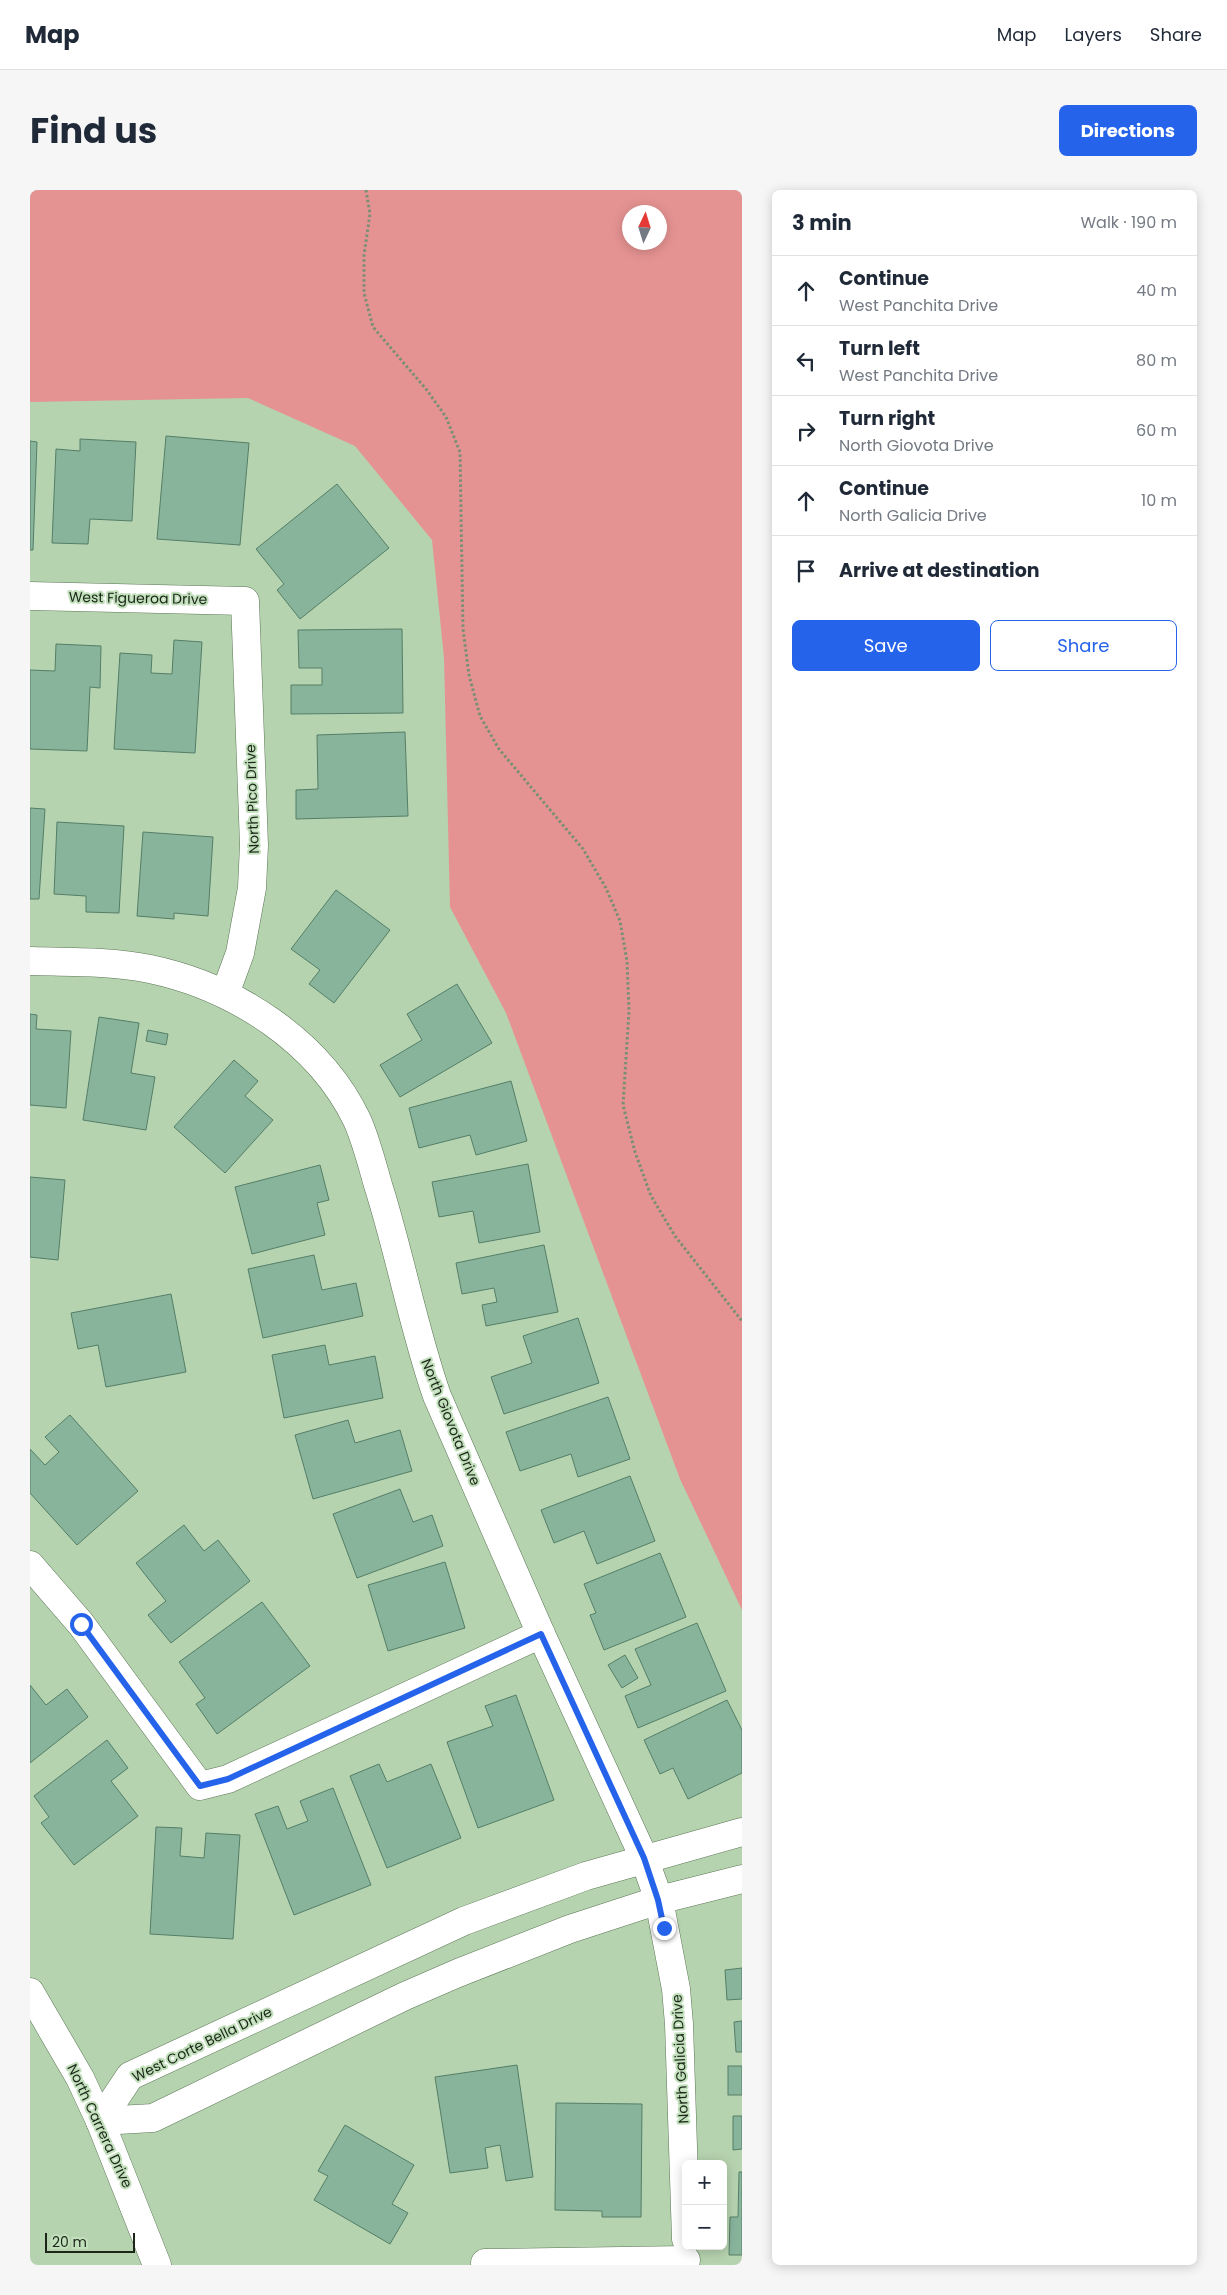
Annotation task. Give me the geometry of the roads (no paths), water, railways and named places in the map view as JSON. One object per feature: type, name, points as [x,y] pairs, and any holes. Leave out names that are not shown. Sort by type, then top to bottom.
[{"type":"street","name":"West Figueroa Drive","points":[[30,596],[245,601]]},
{"type":"street","name":"North Pico Drive","points":[[225,994],[240,953],[252,888],[254,835],[245,601]]},
{"type":"street","name":"North Giovota Drive","points":[[30,961],[110,964],[151,969],[225,994],[262,1014],[294,1040],[328,1074],[356,1120],[397,1244],[425,1361],[438,1396],[541,1634],[651,1880]]},
{"type":"street","points":[[30,1565],[81,1624],[200,1786],[228,1779],[541,1634]]},
{"type":"street","name":"West Corte Bella Drive","points":[[100,2121],[153,2118],[405,1996],[570,1929],[651,1880],[742,1832]]},
{"type":"street","name":"West Corte Bella Drive","points":[[100,2121],[130,2076],[464,1921],[586,1876],[651,1880],[742,1879]]},
{"type":"street","name":"North Galicia Drive","points":[[651,1880],[676,1989],[680,2032],[686,2252]]},
{"type":"street","name":"North Carrera Drive","points":[[30,1992],[80,2078],[100,2121],[158,2265]]},
{"type":"street","points":[[485,2263],[686,2252]]}]
